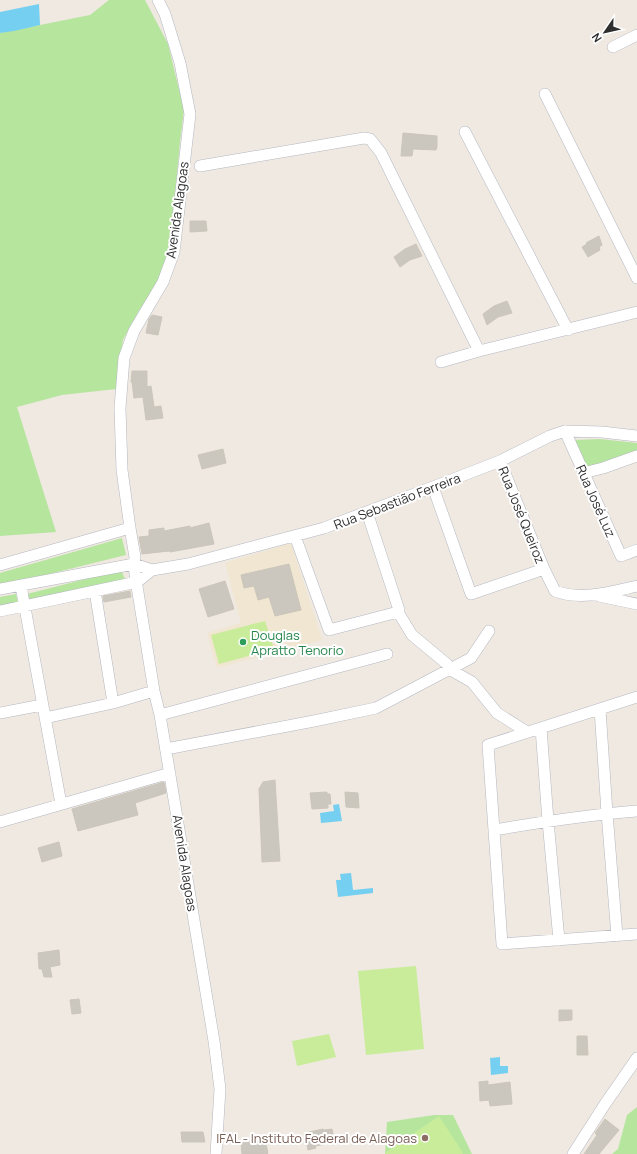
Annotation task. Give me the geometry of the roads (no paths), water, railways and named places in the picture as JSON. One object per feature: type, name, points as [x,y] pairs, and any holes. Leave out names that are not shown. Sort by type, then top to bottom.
[{"type":"street","name":"Avenida Alagoas","points":[[158,0],[165,14],[180,63],[190,114],[174,252],[163,282],[134,331],[124,358],[120,408],[122,462],[130,528],[154,691],[166,749],[214,1041],[220,1089],[216,1154]]},
{"type":"street","points":[[613,47],[637,35]]},
{"type":"street","points":[[545,94],[637,278]]},
{"type":"street","points":[[465,132],[568,330]]},
{"type":"street","points":[[200,166],[364,138],[370,139],[381,153],[480,351]]},
{"type":"street","points":[[441,362],[637,312]]},
{"type":"street","name":"Rua Sebastião Ferreira","points":[[0,589],[136,569],[152,570],[188,564],[324,528],[500,461],[550,436],[565,431],[602,432],[637,436]]},
{"type":"street","name":"Rua José Luz","points":[[565,431],[621,556],[637,550]]},
{"type":"street","points":[[583,473],[637,456]]},
{"type":"street","name":"Rua José Queiroz","points":[[500,461],[554,591],[564,595],[595,595]]},
{"type":"street","points":[[433,487],[470,594],[544,569]]},
{"type":"street","points":[[367,512],[398,612],[412,635],[447,664],[449,669],[472,682],[497,713],[527,732]]},
{"type":"street","points":[[0,565],[130,528]]},
{"type":"street","points":[[295,536],[329,630],[398,612]]},
{"type":"street","name":"Rua Sebastião Ferreira","points":[[0,611],[95,591],[136,569],[152,570]]},
{"type":"street","points":[[21,586],[61,804]]},
{"type":"street","points":[[595,595],[637,586]]},
{"type":"street","points":[[95,591],[113,703]]},
{"type":"street","points":[[595,595],[637,604]]},
{"type":"street","points":[[166,749],[314,722],[376,708],[471,658],[489,631]]},
{"type":"street","points":[[160,715],[387,654]]},
{"type":"street","points":[[45,718],[113,703],[154,691]]},
{"type":"street","points":[[637,697],[488,745],[502,944],[637,934]]},
{"type":"street","points":[[0,713],[42,705]]},
{"type":"street","points":[[600,709],[616,936]]},
{"type":"street","points":[[541,728],[559,940]]},
{"type":"street","points":[[0,822],[170,773]]},
{"type":"street","points":[[494,830],[607,813],[637,811]]},
{"type":"street","points":[[573,1154],[637,1058]]},
{"type":"water","points":[[39,4],[40,25],[0,33],[0,12]]},
{"type":"water","points":[[339,804],[342,821],[321,823],[320,813],[334,811],[333,805]]},
{"type":"water","points":[[351,873],[353,890],[373,888],[373,893],[338,897],[336,880],[341,880],[340,874]]},
{"type":"water","points":[[500,1057],[500,1066],[508,1066],[508,1073],[491,1075],[490,1058]]},
{"type":"place","name":"Douglas Apratto Tenorio","points":[[243,642]]},
{"type":"place","name":"IFAL - Instituto Federal de Alagoas","points":[[425,1138]]}]
